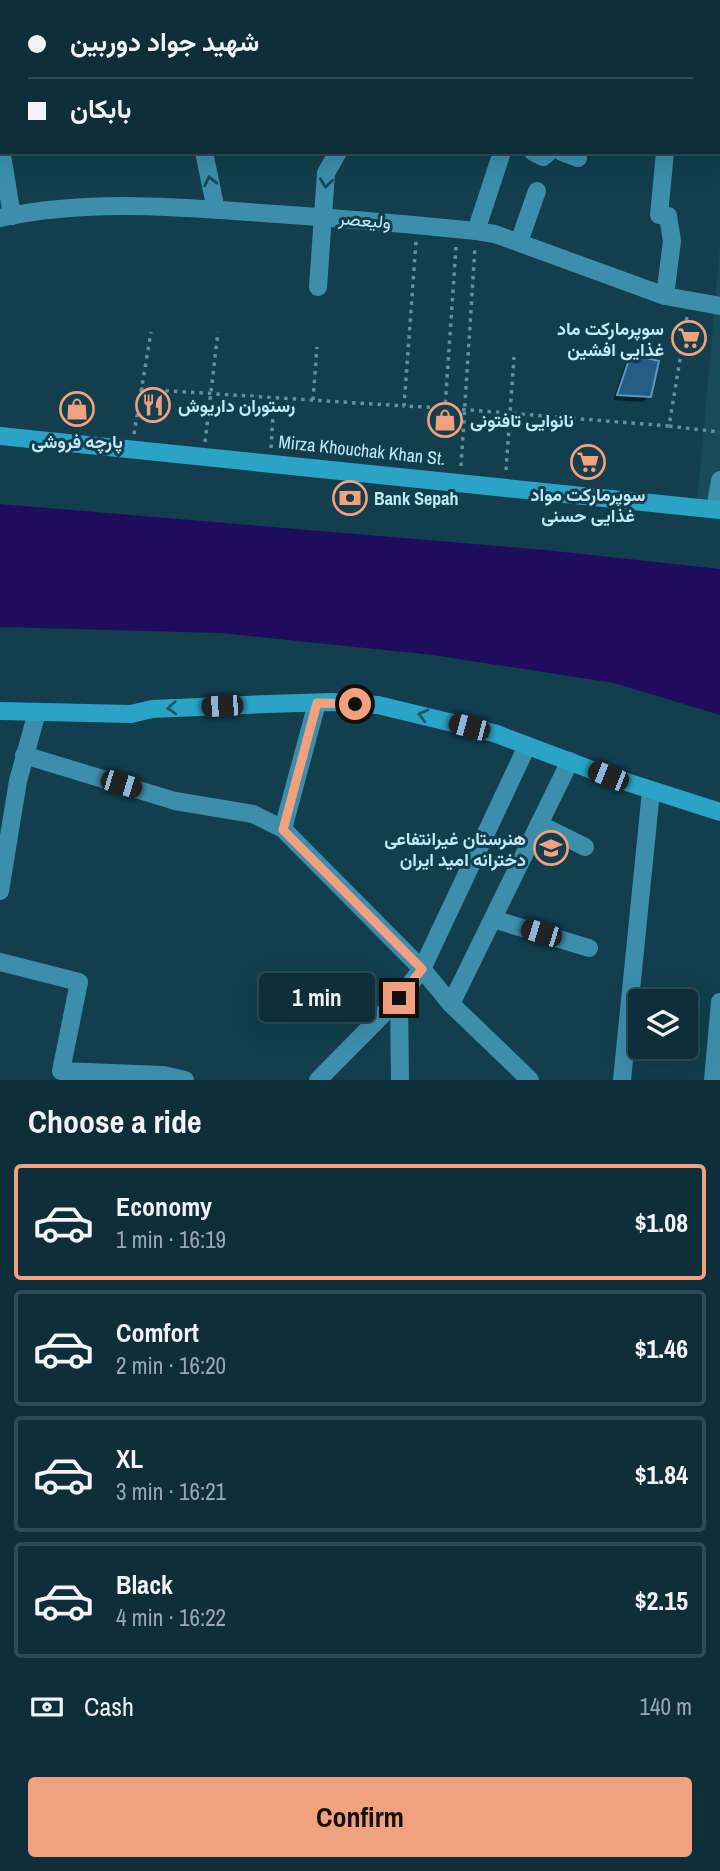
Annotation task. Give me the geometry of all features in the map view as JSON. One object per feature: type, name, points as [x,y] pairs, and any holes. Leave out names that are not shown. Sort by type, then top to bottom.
[{"type":"main road","name":"Mirza Khouchak Khan St.","points":[[0,436],[504,485],[718,510]]},
{"type":"main road","points":[[0,711],[131,714],[152,709],[317,703],[379,705],[494,733],[651,791],[720,812]]},
{"type":"street","points":[[1,154],[6,217]]},
{"type":"street","points":[[204,154],[216,210]]},
{"type":"street","points":[[318,287],[326,173],[337,154]]},
{"type":"street","points":[[476,231],[501,154]]},
{"type":"street","points":[[665,154],[659,215],[668,216],[672,241],[665,296]]},
{"type":"street","points":[[519,243],[537,191]]},
{"type":"street","name":"ولیعصر","points":[[6,217],[72,206],[216,210],[476,231],[519,243],[665,296],[720,306]]},
{"type":"street","points":[[718,510],[720,480]]},
{"type":"street","points":[[283,830],[317,703]]},
{"type":"street","points":[[0,891],[24,755],[37,712]]},
{"type":"street","points":[[318,1080],[399,998],[422,969],[527,746]]},
{"type":"street","points":[[24,755],[175,801],[253,814],[283,830],[422,969],[451,1004],[530,1080]]},
{"type":"street","points":[[451,1004],[570,761]]},
{"type":"street","points":[[622,1080],[651,791]]},
{"type":"street","points":[[539,824],[585,847]]},
{"type":"street","points":[[493,919],[589,948]]},
{"type":"street","points":[[0,961],[79,982],[61,1071],[163,1075],[182,1079]]},
{"type":"street","points":[[399,998],[400,1080]]},
{"type":"street","points":[[713,1080],[720,1002]]},
{"type":"path","points":[[404,406],[417,225]]},
{"type":"path","points":[[445,408],[457,229]]},
{"type":"path","points":[[460,481],[476,231]]},
{"type":"path","points":[[669,426],[690,301]]},
{"type":"path","points":[[132,449],[151,332]]},
{"type":"path","points":[[203,456],[218,332]]},
{"type":"path","points":[[313,400],[317,347]]},
{"type":"path","points":[[504,485],[514,357]]},
{"type":"path","points":[[141,389],[465,408],[720,432]]},
{"type":"path","points":[[270,463],[274,398]]},
{"type":"shaded area","points":[[720,246],[720,506],[697,504]]},
{"type":"shaded area","points":[[0,504],[545,550],[720,569],[720,715],[614,683],[433,655],[221,633],[0,627]]},
{"type":"building","points":[[631,354],[659,361],[651,397],[617,395]]},
{"type":"place","name":"سوپرمارکت ماد غذایی افشین","points":[[689,338]]},
{"type":"place","name":"رستوران داریوش","points":[[153,405]]},
{"type":"place","name":"پارچه فروشی","points":[[77,409]]},
{"type":"place","name":"نانوایی تافتونی","points":[[445,420]]},
{"type":"place","name":"سوپرمارکت مواد غذایی حسنی","points":[[588,462]]},
{"type":"place","name":"Bank Sepah","points":[[350,498]]},
{"type":"place","name":"هنرستان غیرانتفاعی دخترانه امید ایران","points":[[551,848]]},
{"type":"route","points":[[355,704],[317,703],[283,830],[305,849],[360,910],[422,969],[399,998]]}]
